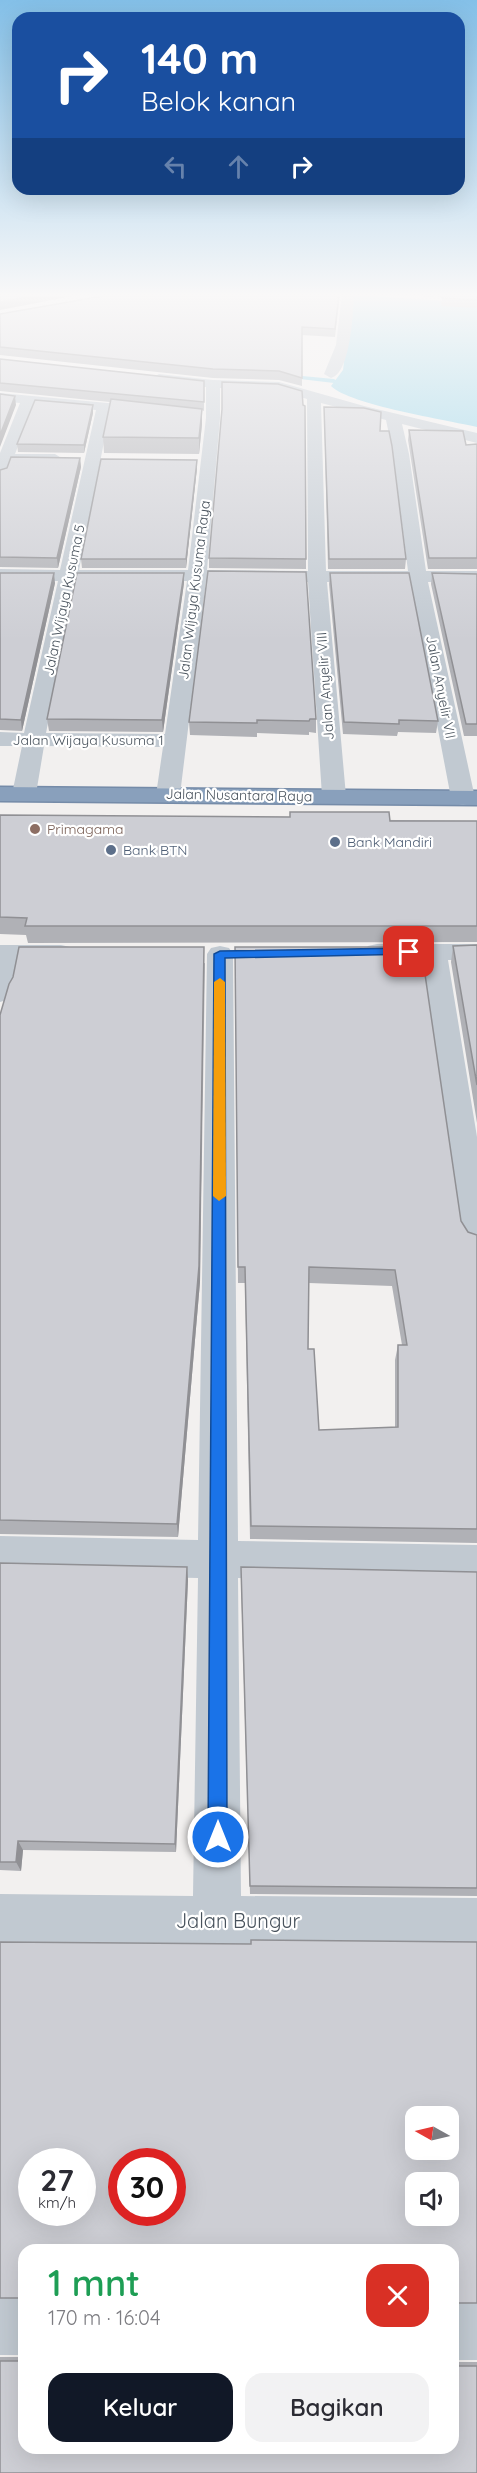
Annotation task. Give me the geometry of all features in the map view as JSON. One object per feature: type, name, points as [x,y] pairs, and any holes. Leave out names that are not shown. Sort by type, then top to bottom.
[{"type":"highway","name":"Jalan Nusantara Raya","points":[[0,794],[470,798]]},
{"type":"street","points":[[24,409],[2,463],[99,459]]},
{"type":"street","name":"Jalan Wijaya Kusuma 5","points":[[24,794],[70,576],[99,459],[104,409]]},
{"type":"street","points":[[132,409],[137,410]]},
{"type":"street","name":"Jalan Wijaya Kusuma Raya","points":[[168,795],[196,576],[202,461],[208,409]]},
{"type":"street","name":"Jalan Anyelir VIII","points":[[314,409],[316,576],[334,796]]},
{"type":"street","points":[[362,409],[477,438]]},
{"type":"street","name":"Jalan Anyelir VII","points":[[393,418],[401,453],[418,577],[470,798]]},
{"type":"street","points":[[0,575],[477,577]]},
{"type":"street","name":"Jalan Wijaya Kusuma 1","points":[[0,739],[176,741]]},
{"type":"street","points":[[433,952],[477,1237]]},
{"type":"street","points":[[350,953],[477,952]]},
{"type":"street","points":[[0,993],[4,953],[90,954]]},
{"type":"street","points":[[217,1920],[220,954]]},
{"type":"street","points":[[0,1555],[477,1563]]},
{"type":"street","name":"Jalan Bungur","points":[[0,1918],[477,1922]]},
{"type":"street","points":[[0,2326],[18,2326]]},
{"type":"street","points":[[459,2331],[477,2331]]},
{"type":"water","points":[[396,409],[477,409],[477,427]]},
{"type":"building","points":[[0,409],[10,409],[0,435]]},
{"type":"building","points":[[31,409],[92,409],[84,445],[17,444]]},
{"type":"building","points":[[109,409],[202,409],[199,438],[103,437]]},
{"type":"building","points":[[222,409],[305,409],[306,559],[209,558]]},
{"type":"building","points":[[324,409],[370,409],[381,412],[380,431],[389,431],[392,446],[406,559],[329,559]]},
{"type":"building","points":[[409,430],[463,431],[466,445],[477,444],[477,558],[429,558]]},
{"type":"building","points":[[11,457],[80,458],[57,558],[0,557],[0,470],[7,468]]},
{"type":"building","points":[[101,459],[197,460],[186,559],[81,559]]},
{"type":"building","points":[[208,571],[306,572],[316,719],[309,721],[257,720],[257,723],[189,722]]},
{"type":"building","points":[[0,573],[54,573],[21,720],[0,719]]},
{"type":"building","points":[[77,573],[184,573],[162,720],[47,719]]},
{"type":"building","points":[[330,573],[409,573],[438,721],[399,720],[399,724],[344,722]]},
{"type":"building","points":[[432,573],[477,574],[477,724],[466,724]]},
{"type":"building","points":[[290,812],[389,812],[390,821],[477,821],[477,926],[25,926],[27,918],[0,917],[0,815],[290,817]]},
{"type":"building","points":[[477,945],[477,1085],[453,946]]},
{"type":"building","points":[[19,947],[204,947],[199,1266],[177,1524],[0,1520],[0,1015],[13,977]]},
{"type":"building","points":[[235,947],[421,947],[461,1221],[468,1232],[477,1235],[477,1529],[251,1526],[245,1267],[238,1267]],"holes":[[[309,1267],[395,1270],[407,1345],[398,1345],[398,1427],[319,1430],[314,1349],[308,1349]]]},
{"type":"building","points":[[0,1563],[187,1567],[175,1844],[18,1841],[16,1862],[0,1862]]},
{"type":"building","points":[[241,1567],[477,1572],[477,1888],[250,1886]]},
{"type":"building","points":[[251,1940],[477,1942],[477,2303],[459,2303],[459,2244],[18,2244],[18,2298],[0,2298],[0,1942],[251,1944]]},
{"type":"building","points":[[0,2361],[18,2361],[18,2454],[459,2454],[459,2366],[477,2366],[477,2473],[0,2473]]},
{"type":"slow traffic","points":[[219,1196],[220,982]]},
{"type":"place","name":"Primagama","points":[[35,829]]},
{"type":"place","name":"Bank Mandiri","points":[[335,842]]},
{"type":"place","name":"Bank BTN","points":[[111,850]]},
{"type":"route","points":[[218,1837],[220,954],[409,952]]}]
